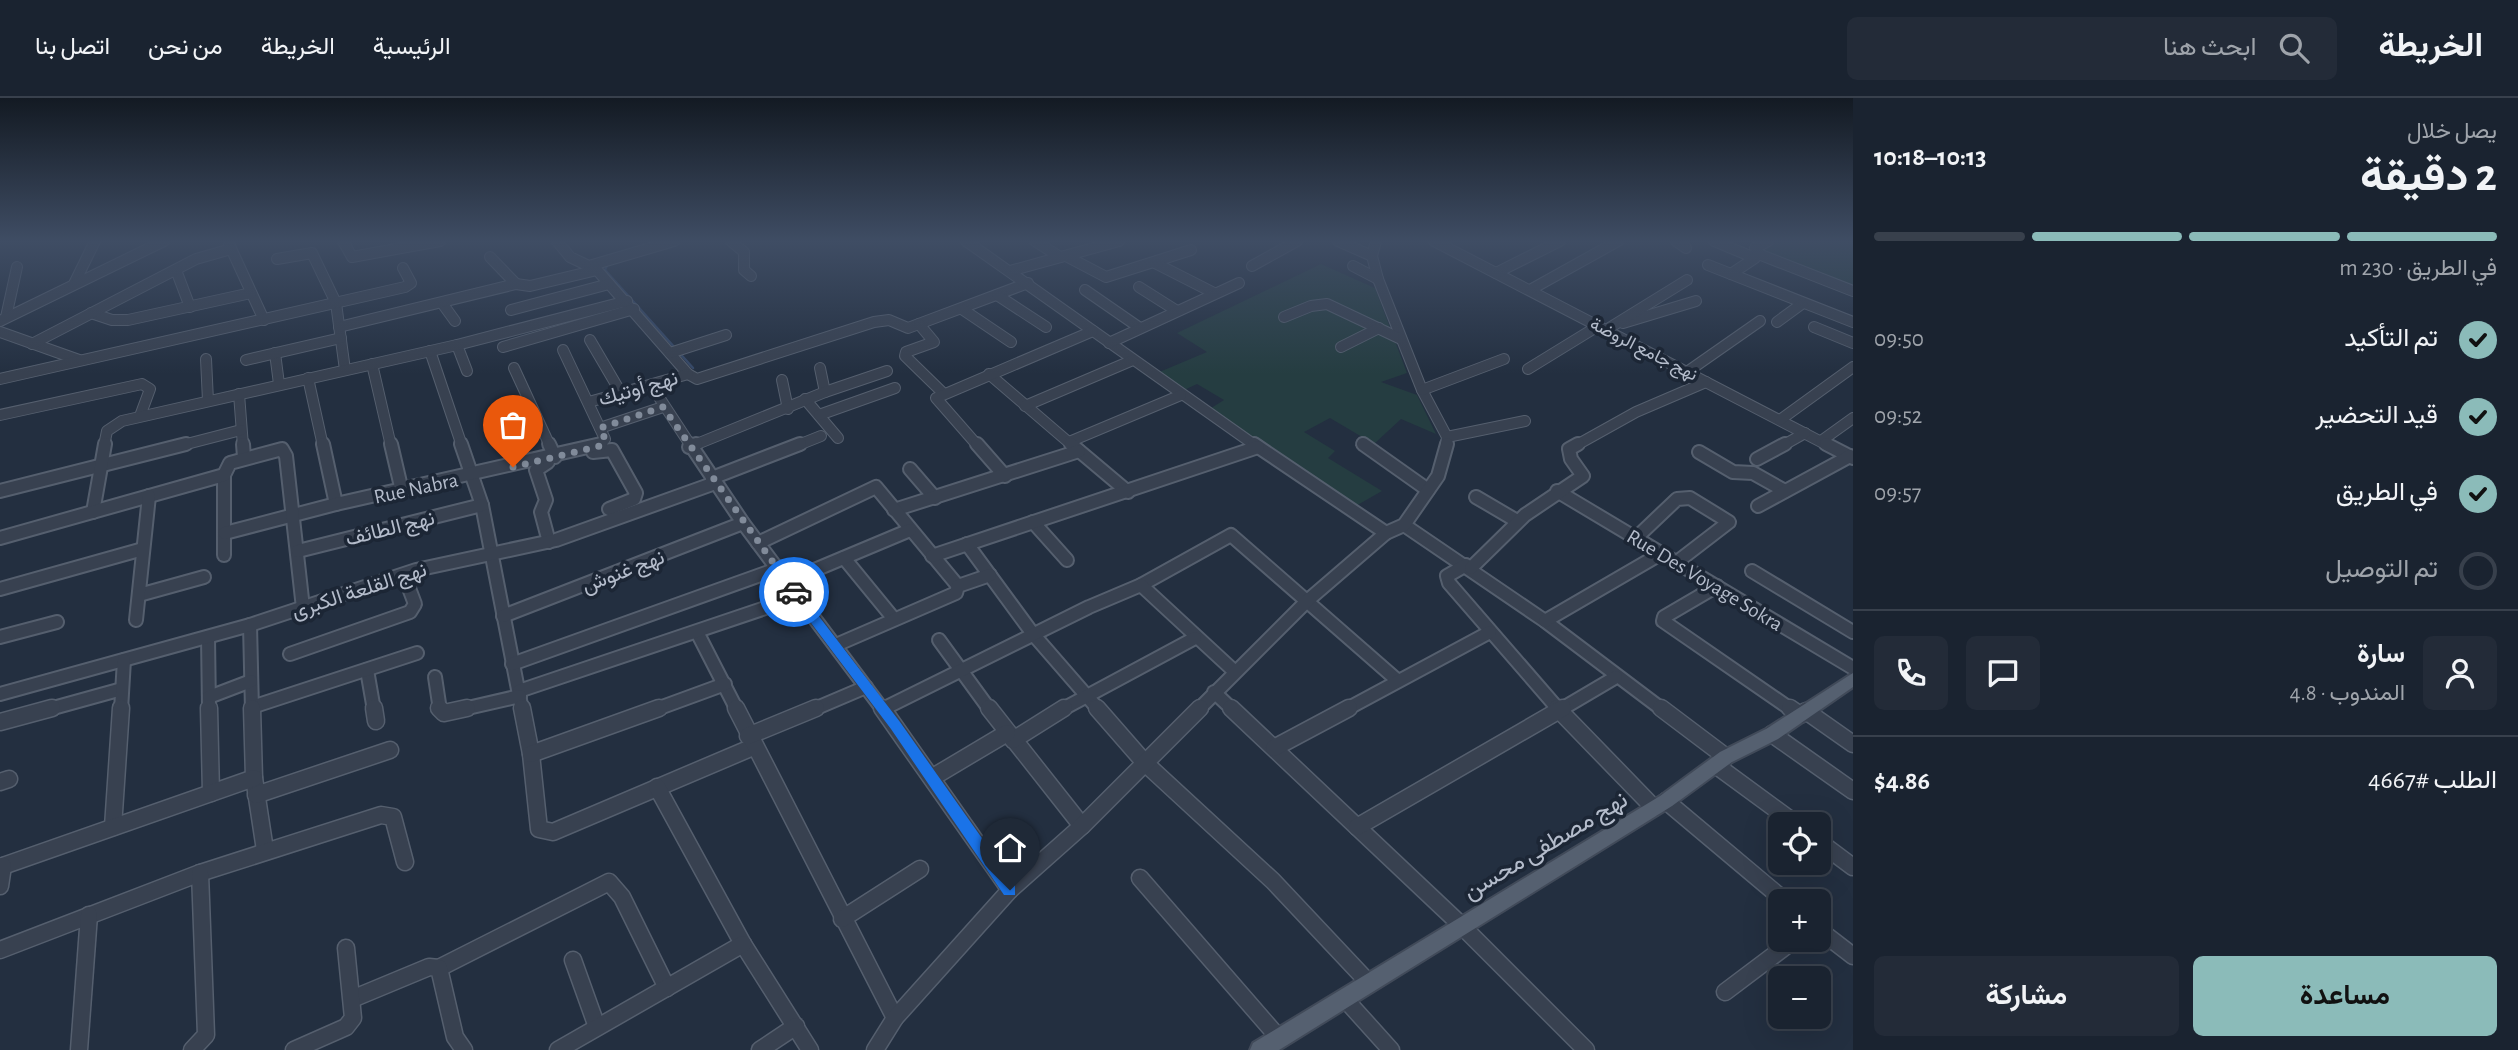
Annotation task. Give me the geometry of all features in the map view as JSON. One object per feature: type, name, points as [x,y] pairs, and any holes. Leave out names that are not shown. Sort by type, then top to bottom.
[{"type":"main road","name":"نهج مصطفى محسن","points":[[1260,1050],[1660,804],[1722,761],[1772,734],[1853,679]]},
{"type":"street","points":[[3,319],[12,285]]},
{"type":"street","points":[[3,319],[71,285]]},
{"type":"street","points":[[32,344],[146,285]]},
{"type":"street","points":[[182,285],[190,307]]},
{"type":"street","points":[[248,285],[264,320]]},
{"type":"street","points":[[328,285],[336,303],[345,370]]},
{"type":"street","points":[[0,379],[408,285]]},
{"type":"street","points":[[246,360],[442,303],[514,285]]},
{"type":"street","points":[[511,310],[607,285]]},
{"type":"street","points":[[609,285],[631,305],[688,374]]},
{"type":"street","points":[[943,393],[905,356],[906,352],[934,342],[919,324],[1022,285]]},
{"type":"street","points":[[1031,285],[1181,395],[1386,533]]},
{"type":"street","points":[[1199,285],[1214,293]]},
{"type":"street","points":[[1109,343],[1233,285]]},
{"type":"street","points":[[875,1050],[895,1018],[1010,890],[1083,826],[1234,671],[1307,601],[1386,533],[1404,525],[1428,490],[1443,466],[1447,438],[1422,390],[1380,285]]},
{"type":"street","name":"نهج جامع الروضة","points":[[1521,285],[1852,457]]},
{"type":"street","points":[[1530,290],[1538,285]]},
{"type":"street","points":[[1617,324],[1678,285]]},
{"type":"street","points":[[1759,285],[1853,323]]},
{"type":"street","points":[[1139,287],[1177,310]]},
{"type":"street","points":[[1084,290],[1140,328]]},
{"type":"street","points":[[91,313],[113,320],[128,320],[251,293]]},
{"type":"street","points":[[997,295],[1046,327]]},
{"type":"street","points":[[1528,369],[1602,328],[1643,319],[1696,301]]},
{"type":"street","points":[[442,303],[455,321]]},
{"type":"street","points":[[1777,322],[1803,303]]},
{"type":"street","points":[[1284,317],[1311,306],[1327,304],[1401,339]]},
{"type":"street","points":[[93,512],[107,431],[122,421],[631,305]]},
{"type":"street","points":[[502,347],[631,305]]},
{"type":"street","points":[[962,309],[1011,342]]},
{"type":"street","name":"نهج أوتيك","points":[[589,402],[688,374],[692,378],[705,378],[884,319],[902,328],[919,324]]},
{"type":"street","points":[[1687,372],[1759,321]]},
{"type":"street","points":[[1814,327],[1853,343]]},
{"type":"street","points":[[1341,347],[1379,328]]},
{"type":"street","points":[[1005,476],[936,399],[943,393],[1093,331]]},
{"type":"street","points":[[0,332],[79,360]]},
{"type":"street","points":[[670,353],[726,335]]},
{"type":"street","points":[[590,340],[621,393]]},
{"type":"street","points":[[457,345],[467,371]]},
{"type":"street","points":[[563,350],[600,428],[663,407]]},
{"type":"street","points":[[430,351],[482,505],[531,754],[542,832],[553,831],[657,787],[866,687]]},
{"type":"street","points":[[275,353],[279,384]]},
{"type":"street","points":[[206,359],[208,401]]},
{"type":"street","points":[[1422,390],[1504,359]]},
{"type":"street","points":[[1025,406],[1133,360]]},
{"type":"street","points":[[372,364],[402,491]]},
{"type":"street","points":[[1780,420],[1853,367]]},
{"type":"street","points":[[514,368],[555,457]]},
{"type":"street","points":[[820,368],[825,392]]},
{"type":"street","points":[[689,447],[789,409],[805,399],[887,371]]},
{"type":"street","points":[[989,374],[1128,492]]},
{"type":"street","points":[[308,378],[337,504]]},
{"type":"street","points":[[782,380],[789,409]]},
{"type":"street","points":[[1706,382],[1636,412],[1569,449],[1571,459],[1583,476],[1557,491],[1517,521],[1468,566],[1447,579],[1560,711],[1660,804],[1770,889]]},
{"type":"street","points":[[0,415],[142,384],[150,389],[139,416]]},
{"type":"street","points":[[651,384],[689,447],[786,582],[933,777],[1010,890]]},
{"type":"street","points":[[819,415],[895,388]]},
{"type":"street","points":[[239,394],[244,457]]},
{"type":"street","points":[[894,510],[1005,476],[1074,447],[1181,395]]},
{"type":"street","points":[[805,399],[838,438]]},
{"type":"street","points":[[1821,441],[1853,418]]},
{"type":"street","points":[[1447,438],[1525,421]]},
{"type":"street","name":"Rue Nabra","points":[[225,533],[337,504],[600,446],[605,439],[600,428]]},
{"type":"street","points":[[0,491],[241,430]]},
{"type":"street","points":[[1757,459],[1805,433]]},
{"type":"street","name":"نهج القلعة الكبرى","points":[[0,694],[250,625],[404,575],[491,552],[549,542],[714,480],[821,436]]},
{"type":"street","points":[[1363,444],[1428,490]]},
{"type":"street","points":[[932,556],[1258,447]]},
{"type":"street","points":[[549,542],[541,512],[546,500],[536,470],[543,464],[603,449],[612,450],[636,497],[610,509]]},
{"type":"street","points":[[224,555],[224,475],[230,463],[274,450],[285,452],[303,608]]},
{"type":"street","points":[[1699,452],[1733,472],[1752,473],[1785,491]]},
{"type":"street","points":[[1758,506],[1852,457]]},
{"type":"street","points":[[910,469],[935,498]]},
{"type":"street","points":[[0,538],[224,475]]},
{"type":"street","points":[[758,543],[808,521],[870,488],[877,488],[960,590],[836,645]]},
{"type":"street","name":"Rue Des Voyage Sokra","points":[[1557,491],[1853,668]]},
{"type":"street","points":[[136,620],[149,496]]},
{"type":"street","points":[[1476,497],[1517,521]]},
{"type":"street","points":[[1636,538],[1677,499],[1690,498],[1729,522],[1677,562]]},
{"type":"street","name":"نهج الطائف","points":[[298,551],[482,505]]},
{"type":"street","name":"نهج غنوش","points":[[503,616],[743,523]]},
{"type":"street","points":[[1033,523],[1067,560]]},
{"type":"street","points":[[1404,525],[1468,566],[1545,621],[1722,761],[1782,812]]},
{"type":"street","points":[[786,582],[910,530]]},
{"type":"street","points":[[883,709],[1141,585],[1181,565],[1223,537],[1231,536],[1397,680]]},
{"type":"street","points":[[967,544],[1033,635],[1145,763],[1273,881],[1368,983]]},
{"type":"street","points":[[0,589],[143,549]]},
{"type":"street","points":[[1545,621],[1662,553]]},
{"type":"street","points":[[844,558],[894,619]]},
{"type":"street","points":[[512,664],[777,569]]},
{"type":"street","points":[[1752,571],[1853,632]]},
{"type":"street","points":[[290,654],[410,612],[415,604],[404,575]]},
{"type":"street","points":[[958,586],[990,575]]},
{"type":"street","points":[[139,595],[204,577]]},
{"type":"street","points":[[1141,585],[1195,638],[1234,671]]},
{"type":"street","points":[[1717,586],[1664,617],[1663,621],[1853,744]]},
{"type":"street","points":[[435,677],[440,712],[444,713],[519,693],[798,597]]},
{"type":"street","points":[[0,637],[57,622]]},
{"type":"street","points":[[250,625],[254,778],[265,850]]},
{"type":"street","points":[[697,632],[895,1018]]},
{"type":"street","points":[[1274,748],[1490,632]]},
{"type":"street","points":[[208,637],[211,793]]},
{"type":"street","points":[[933,777],[1195,638]]},
{"type":"street","points":[[939,640],[1010,736],[1083,826]]},
{"type":"street","points":[[251,707],[417,653]]},
{"type":"street","points":[[113,827],[124,660]]},
{"type":"street","points":[[367,670],[376,721]]},
{"type":"street","points":[[1357,827],[1616,677]]},
{"type":"street","points":[[209,697],[251,681]]},
{"type":"street","points":[[531,754],[725,684]]},
{"type":"street","points":[[0,722],[122,689]]},
{"type":"street","points":[[1214,692],[1461,925],[1586,1050]]},
{"type":"street","points":[[1772,734],[1853,791]]},
{"type":"street","points":[[256,795],[390,750]]},
{"type":"street","points":[[0,886],[2,866],[254,778]]},
{"type":"street","points":[[657,787],[743,944],[810,1050]]},
{"type":"street","points":[[0,950],[265,850],[389,814],[395,822],[405,862]]},
{"type":"street","points":[[1831,851],[1853,867]]},
{"type":"street","points":[[842,919],[920,869]]},
{"type":"street","points":[[192,1050],[206,1035],[200,873]]},
{"type":"street","points":[[1140,878],[1279,1038]]},
{"type":"street","points":[[352,999],[429,967],[439,968],[610,882],[622,897],[667,988]]},
{"type":"street","points":[[79,1050],[89,915]]},
{"type":"street","points":[[1831,939],[1853,956]]},
{"type":"street","points":[[558,1050],[743,944]]},
{"type":"street","points":[[294,1050],[346,1027],[353,1018],[346,948]]},
{"type":"street","points":[[1725,992],[1778,952]]},
{"type":"street","points":[[573,960],[597,1027]]},
{"type":"street","points":[[439,968],[455,1037],[464,1050]]},
{"type":"street","points":[[1345,999],[1391,1050]]},
{"type":"street","points":[[760,1050],[796,1026]]},
{"type":"green space","points":[[1276,285],[1369,285],[1375,288],[1407,373],[1381,382],[1417,395],[1436,434],[1401,419],[1374,444],[1330,418],[1304,432],[1335,451],[1328,458],[1382,491],[1354,507],[1208,410],[1224,400],[1197,384],[1182,391],[1157,373],[1207,352],[1177,333]]},
{"type":"waterway","points":[[619,285],[693,368]]},
{"type":"way so far","points":[[513,467],[600,446],[605,439],[600,428],[663,407],[794,592]]},
{"type":"route","points":[[794,592],[933,777],[1010,890]]}]
